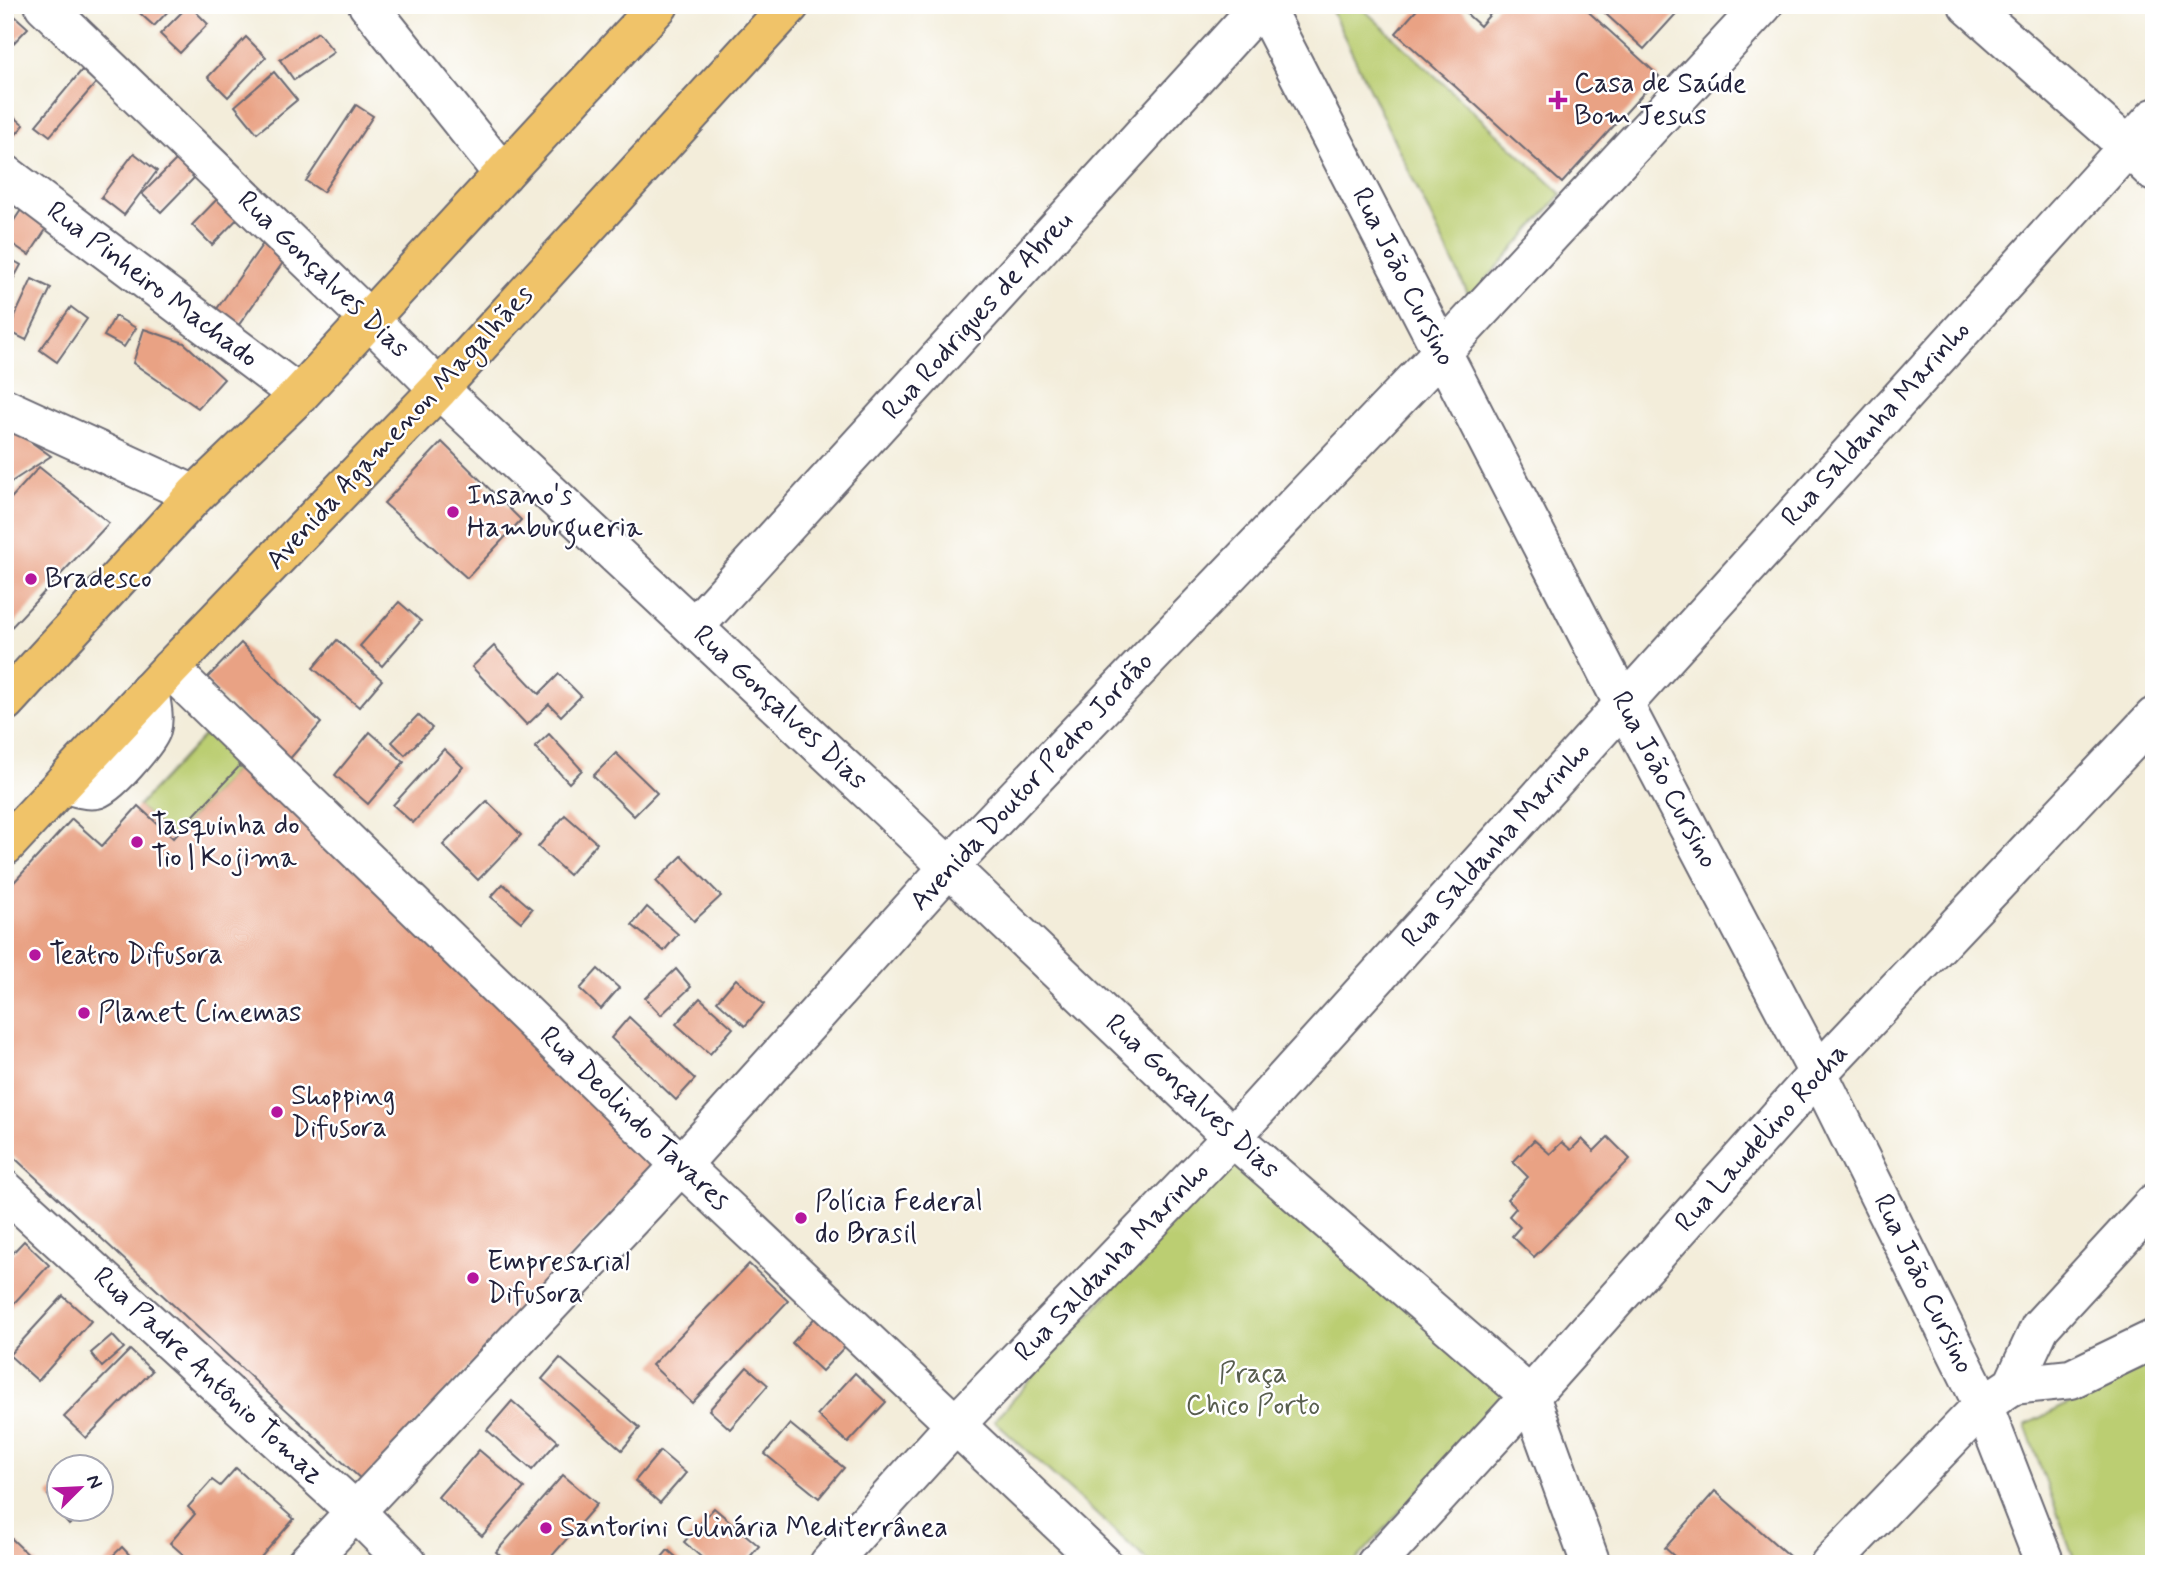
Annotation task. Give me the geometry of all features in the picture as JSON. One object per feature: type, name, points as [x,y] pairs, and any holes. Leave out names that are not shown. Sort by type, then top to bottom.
[{"type":"main road","points":[[5,702],[195,495],[299,395],[659,5]]},
{"type":"main road","name":"Avenida Agamenon Magalhães","points":[[5,846],[439,389],[790,5]]},
{"type":"street","name":"Rua Gonçalves Dias","points":[[44,5],[369,318],[439,389],[949,867],[1232,1137],[1530,1396]]},
{"type":"street","points":[[368,5],[503,174]]},
{"type":"street","name":"Rua João Cursino","points":[[1262,5],[1624,705],[1818,1073],[1998,1395],[2045,1564]]},
{"type":"street","name":"Rua Rodrigues de Abreu","points":[[694,627],[1262,5]]},
{"type":"street","name":"Avenida Doutor Pedro Jordão","points":[[306,1564],[681,1165],[949,867],[1442,352],[1763,5]]},
{"type":"street","points":[[1968,5],[2154,172]]},
{"type":"street","name":"Rua Saldanha Marinho","points":[[829,1564],[955,1425],[1232,1137],[2154,118]]},
{"type":"street","name":"Rua Pinheiro Machado","points":[[5,174],[299,395]]},
{"type":"street","points":[[5,408],[195,495]]},
{"type":"street","name":"Rua Deolindo Tavares","points":[[160,680],[681,1165],[1103,1564]]},
{"type":"street","name":"Rua Laudelino Rocha","points":[[1376,1564],[1818,1073],[2154,717]]},
{"type":"street","name":"Rua Padre Antônio Tomaz","points":[[5,1190],[355,1511],[408,1564]]},
{"type":"street","points":[[1830,1564],[1998,1395],[2040,1328],[2154,1203]]},
{"type":"street","points":[[1998,1395],[2071,1379],[2154,1339]]},
{"type":"street","points":[[1530,1396],[1591,1564]]},
{"type":"green space","points":[[1329,5],[1359,5],[1562,194],[1470,298]]},
{"type":"green space","points":[[213,726],[247,758],[173,838],[138,806]]},
{"type":"green space","name":"Praça Chico Porto","points":[[1237,1148],[1509,1390],[1353,1564],[1151,1564],[994,1421]]},
{"type":"green space","points":[[2154,1362],[2154,1564],[2076,1564],[2025,1425]]},
{"type":"building","points":[[131,5],[174,5],[154,26]]},
{"type":"building","points":[[189,5],[208,24],[180,53],[160,34]]},
{"type":"building","name":"Casa de Saúde Bom Jesus","points":[[1421,5],[1457,5],[1480,26],[1498,5],[1581,5],[1659,76],[1562,183],[1396,33]]},
{"type":"building","points":[[1596,5],[1684,5],[1644,49]]},
{"type":"building","points":[[5,7],[28,28],[5,52]]},
{"type":"building","points":[[318,32],[334,52],[294,80],[280,60]]},
{"type":"building","points":[[246,37],[266,57],[228,97],[208,77]]},
{"type":"building","points":[[82,70],[96,83],[50,136],[36,125]]},
{"type":"building","points":[[274,72],[297,100],[257,133],[235,106]]},
{"type":"building","points":[[356,105],[373,116],[323,192],[306,181]]},
{"type":"building","points":[[5,109],[24,125],[5,147]]},
{"type":"building","points":[[134,153],[157,171],[124,215],[101,197]]},
{"type":"building","points":[[177,159],[195,177],[161,212],[142,194]]},
{"type":"building","points":[[224,192],[244,212],[212,245],[192,225]]},
{"type":"building","points":[[23,207],[49,225],[29,255],[5,239],[5,234]]},
{"type":"building","points":[[267,238],[289,254],[231,336],[209,320]]},
{"type":"building","points":[[5,256],[21,265],[10,285],[5,282]]},
{"type":"building","points":[[32,279],[51,288],[26,340],[8,331]]},
{"type":"building","points":[[71,307],[87,319],[57,362],[40,350]]},
{"type":"building","points":[[115,316],[136,328],[124,347],[104,336]]},
{"type":"building","points":[[144,329],[184,343],[224,379],[198,408],[133,363]]},
{"type":"building","points":[[5,428],[21,435],[51,456],[5,486]]},
{"type":"building","name":"Insano's Hamburgueria","points":[[442,442],[521,520],[467,578],[384,503]]},
{"type":"building","name":"Bradesco","points":[[39,467],[109,523],[5,634],[5,505]]},
{"type":"building","points":[[399,602],[421,621],[382,666],[360,646]]},
{"type":"building","points":[[337,640],[382,680],[359,707],[313,668]]},
{"type":"building","points":[[241,643],[321,723],[287,762],[205,680]]},
{"type":"building","points":[[494,646],[539,694],[559,674],[581,696],[561,716],[549,704],[527,725],[472,667]]},
{"type":"building","points":[[418,715],[432,728],[405,755],[392,742]]},
{"type":"building","points":[[370,732],[404,762],[368,804],[335,775]]},
{"type":"building","points":[[549,734],[582,770],[569,783],[535,747]]},
{"type":"building","points":[[444,749],[463,767],[413,823],[393,805]]},
{"type":"building","points":[[616,753],[657,793],[634,816],[593,776]]},
{"type":"building","name":"Shopping Difusora","points":[[247,758],[667,1153],[363,1481],[5,1149],[5,892],[72,819],[102,846],[138,806],[173,838]]},
{"type":"building","points":[[487,801],[521,835],[478,880],[443,845]]},
{"type":"building","points":[[565,815],[597,843],[569,875],[538,847]]},
{"type":"building","points":[[682,856],[721,896],[694,921],[656,881]]},
{"type":"building","points":[[503,884],[532,909],[521,922],[491,897]]},
{"type":"building","points":[[647,907],[678,934],[664,951],[632,925]]},
{"type":"building","points":[[598,969],[619,988],[601,1009],[580,989]]},
{"type":"building","points":[[676,969],[691,987],[661,1015],[645,998]]},
{"type":"building","points":[[736,979],[764,1004],[745,1026],[717,1001]]},
{"type":"building","points":[[700,998],[733,1028],[710,1054],[676,1024]]},
{"type":"building","points":[[629,1017],[695,1079],[676,1100],[611,1038]]},
{"type":"building","points":[[1608,1137],[1630,1159],[1534,1257],[1512,1236],[1520,1227],[1509,1216],[1516,1208],[1507,1199],[1528,1177],[1513,1162],[1534,1140],[1550,1154],[1562,1142],[1571,1150],[1582,1139],[1594,1151]]},
{"type":"building","points":[[24,1241],[49,1265],[5,1313],[5,1261]]},
{"type":"building","points":[[749,1264],[788,1301],[692,1403],[652,1365]]},
{"type":"building","points":[[63,1296],[91,1321],[38,1381],[9,1355]]},
{"type":"building","points":[[820,1312],[850,1341],[822,1371],[792,1343]]},
{"type":"building","points":[[112,1335],[124,1348],[102,1367],[91,1353]]},
{"type":"building","points":[[130,1350],[152,1371],[86,1438],[64,1417]]},
{"type":"building","points":[[560,1358],[640,1428],[622,1450],[542,1379]]},
{"type":"building","points":[[747,1367],[768,1385],[730,1429],[709,1410]]},
{"type":"building","points":[[855,1373],[886,1402],[848,1443],[817,1415]]},
{"type":"building","points":[[512,1401],[558,1441],[532,1470],[487,1430]]},
{"type":"building","points":[[790,1424],[844,1468],[819,1498],[765,1454]]},
{"type":"building","points":[[479,1450],[524,1488],[482,1536],[438,1497]]},
{"type":"building","points":[[660,1451],[686,1473],[660,1503],[635,1481]]},
{"type":"building","points":[[236,1468],[294,1519],[255,1564],[194,1564],[170,1543],[195,1514],[188,1507],[212,1480],[220,1486]]},
{"type":"building","name":"Santorini Culinária Mediterrânea","points":[[563,1475],[597,1504],[545,1564],[509,1564],[496,1552]]},
{"type":"building","points":[[1715,1491],[1789,1556],[1783,1564],[1683,1564],[1665,1548]]},
{"type":"building","points":[[714,1508],[759,1546],[744,1564],[709,1564],[684,1542]]},
{"type":"building","points":[[11,1538],[38,1564],[5,1564],[5,1545]]},
{"type":"building","points":[[122,1547],[138,1564],[104,1564]]},
{"type":"building","points":[[668,1550],[684,1564],[656,1564]]},
{"type":"place","name":"Casa de Saúde Bom Jesus","points":[[1558,100]]},
{"type":"place","name":"Insano's Hamburgueria","points":[[453,512]]},
{"type":"place","name":"Bradesco","points":[[31,579]]},
{"type":"place","name":"Tasquinha do Tio | Kojima","points":[[137,842]]},
{"type":"place","name":"Teatro Difusora","points":[[35,955]]},
{"type":"place","name":"Planet Cinemas","points":[[84,1013]]},
{"type":"place","name":"Shopping Difusora","points":[[277,1112]]},
{"type":"place","name":"Polícia Federal do Brasil","points":[[801,1218]]},
{"type":"place","name":"Empresarial Difusora","points":[[473,1278]]},
{"type":"place","name":"Santorini Culinária Mediterrânea","points":[[546,1528]]}]
